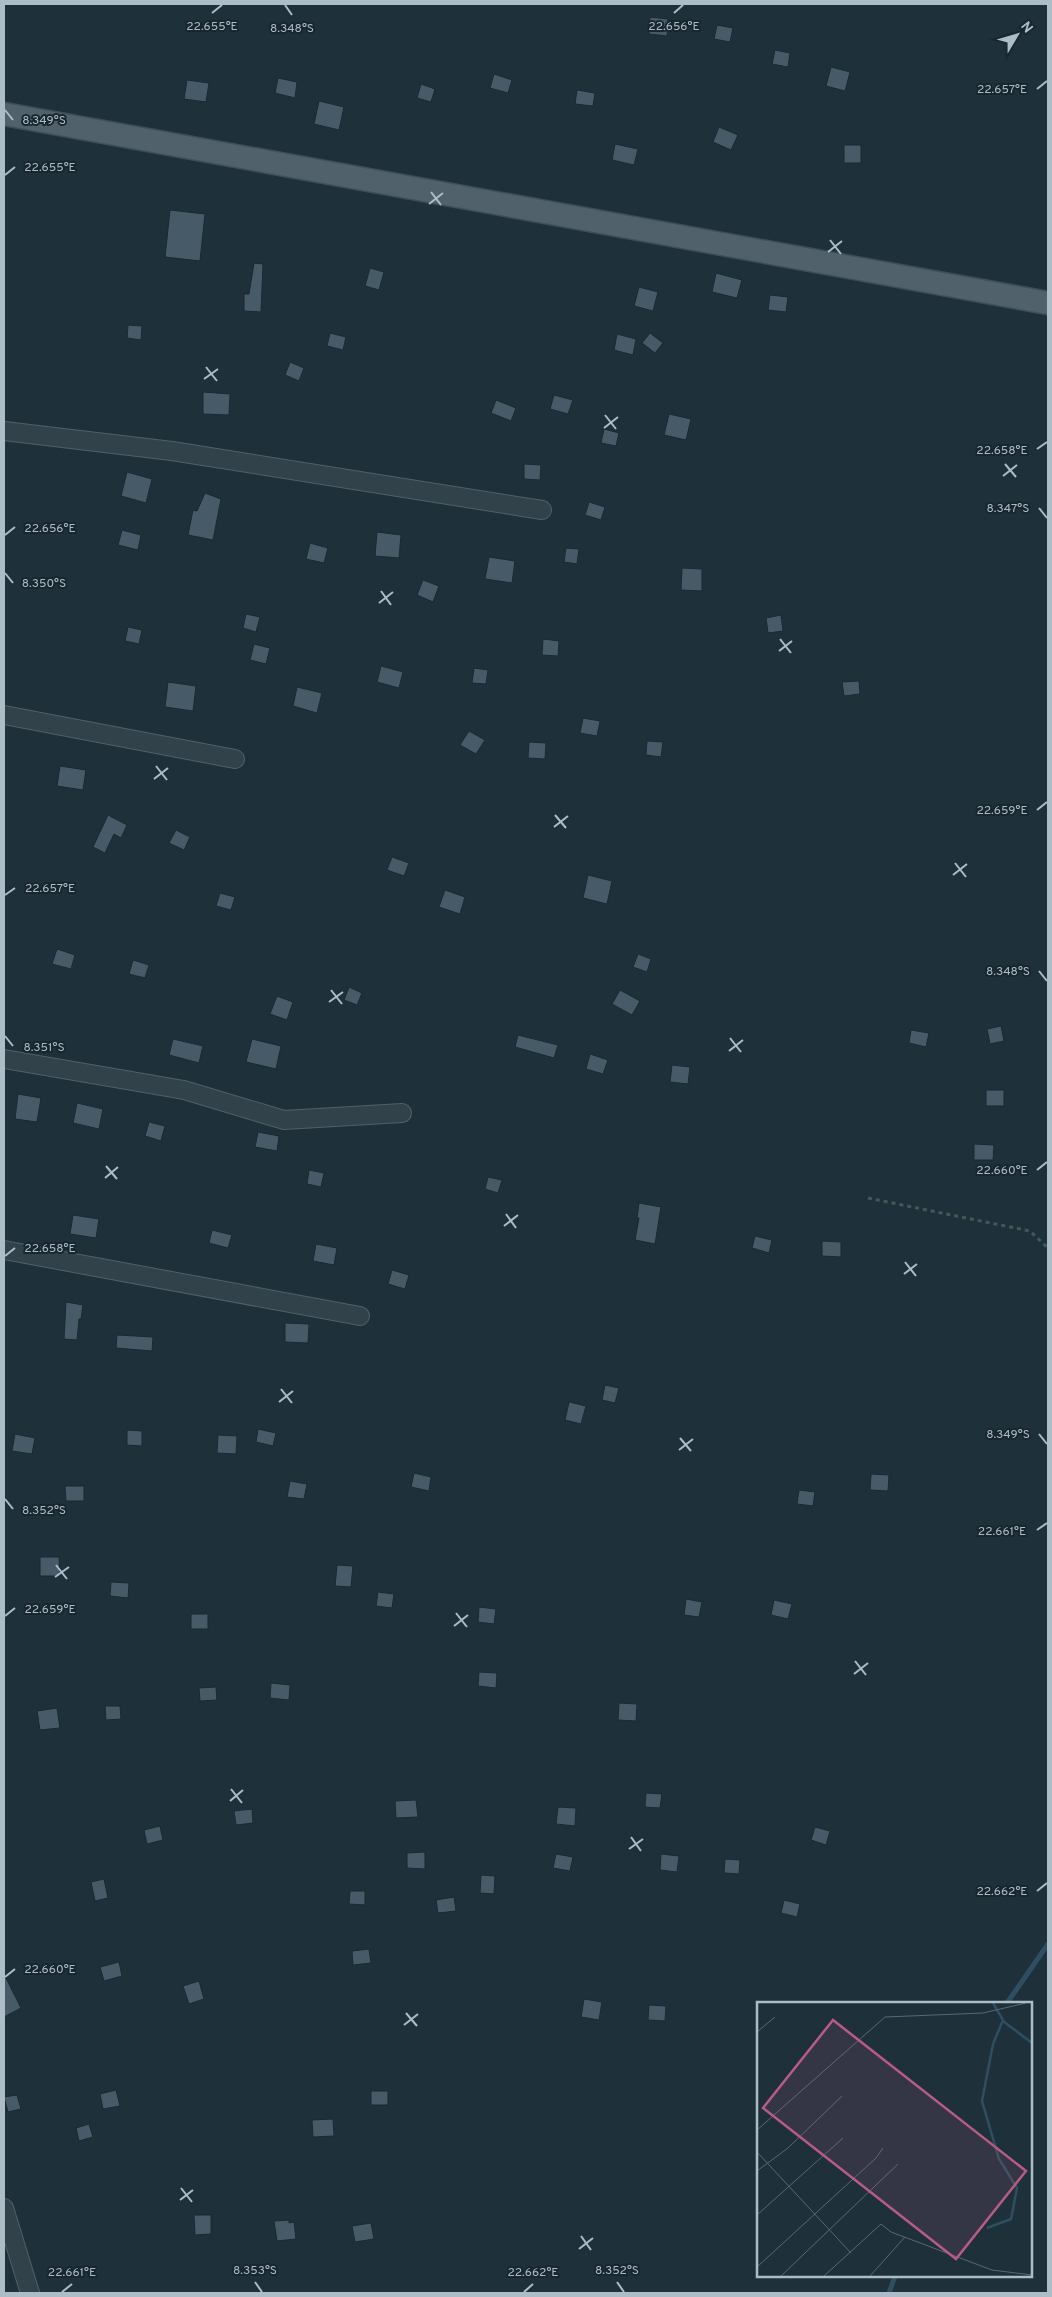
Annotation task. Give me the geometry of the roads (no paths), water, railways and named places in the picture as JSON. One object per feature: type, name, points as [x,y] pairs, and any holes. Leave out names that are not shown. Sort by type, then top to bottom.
[{"type":"main road","points":[[4,114],[1048,304]]},
{"type":"street","points":[[4,431],[172,451],[542,510]]},
{"type":"street","points":[[4,716],[234,759]]},
{"type":"street","points":[[4,1059],[184,1090],[284,1120],[402,1113]]},
{"type":"street","points":[[4,1250],[360,1316]]},
{"type":"street","points":[[4,2208],[30,2293]]},
{"type":"waterway","points":[[1008,2002],[1048,1944]]},
{"type":"waterway","points":[[889,2293],[895,2277]]}]
